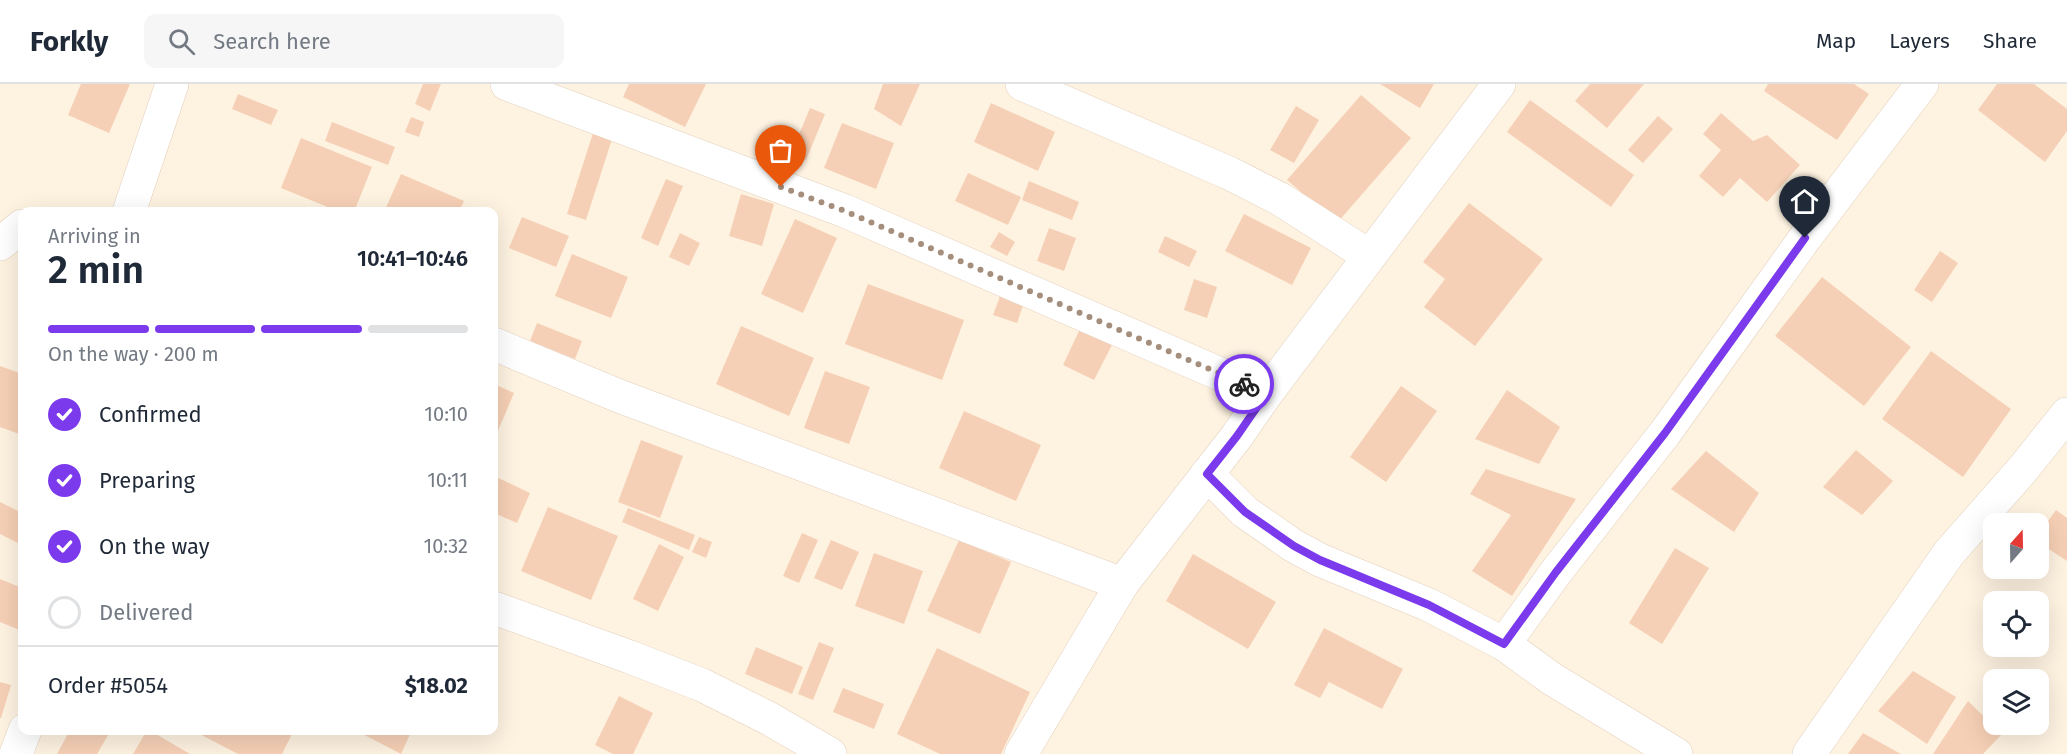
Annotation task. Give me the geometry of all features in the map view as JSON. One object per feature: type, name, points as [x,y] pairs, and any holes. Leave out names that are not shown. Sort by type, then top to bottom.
[{"type":"street","points":[[134,207],[172,84]]},
{"type":"street","points":[[507,84],[845,211],[1266,394]]},
{"type":"street","points":[[1022,84],[1229,173],[1280,199],[1369,256]]},
{"type":"street","points":[[1021,754],[1122,584],[1237,436],[1266,394],[1499,84]]},
{"type":"street","points":[[1504,644],[1556,572],[1665,433],[1805,238],[1922,84]]},
{"type":"street","points":[[0,244],[18,229]]},
{"type":"street","points":[[498,346],[619,396],[1122,584]]},
{"type":"street","points":[[1809,754],[1949,554],[2023,469],[2067,414]]},
{"type":"street","points":[[1207,474],[1245,512],[1294,546],[1320,560],[1429,605],[1504,644],[1552,679],[1676,754]]},
{"type":"street","points":[[498,609],[702,685],[770,719],[830,754]]},
{"type":"street","points":[[16,754],[23,735]]},
{"type":"building","points":[[81,84],[130,84],[109,133],[68,115]]},
{"type":"building","points":[[423,84],[441,84],[430,111],[415,104]]},
{"type":"building","points":[[629,84],[706,84],[685,127],[623,97]]},
{"type":"building","points":[[883,84],[920,84],[901,126],[874,109]]},
{"type":"building","points":[[1380,84],[1434,84],[1420,108]]},
{"type":"building","points":[[1590,84],[1644,84],[1607,128],[1575,101]]},
{"type":"building","points":[[1768,84],[1854,84],[1869,94],[1837,140],[1764,91]]},
{"type":"building","points":[[1997,84],[2034,84],[2067,109],[2067,131],[2045,162],[1978,110]]},
{"type":"building","points":[[238,94],[278,110],[271,125],[232,109]]},
{"type":"building","points":[[1361,95],[1411,138],[1337,223],[1287,180]]},
{"type":"building","points":[[1530,100],[1634,175],[1611,207],[1507,132]]},
{"type":"building","points":[[991,103],[1055,132],[1038,171],[974,142]]},
{"type":"building","points":[[1296,106],[1319,120],[1294,163],[1270,150]]},
{"type":"building","points":[[810,108],[825,114],[806,160],[791,154]]},
{"type":"building","points":[[1721,113],[1753,141],[1767,135],[1800,165],[1767,202],[1740,178],[1723,197],[1699,176],[1721,150],[1703,134]]},
{"type":"building","points":[[1658,116],[1673,129],[1643,163],[1628,150]]},
{"type":"building","points":[[411,117],[424,122],[419,137],[405,132]]},
{"type":"building","points":[[332,122],[395,147],[388,165],[325,141]]},
{"type":"building","points":[[842,123],[894,143],[876,189],[824,168]]},
{"type":"building","points":[[594,130],[613,136],[586,220],[567,214]]},
{"type":"building","points":[[301,138],[372,167],[356,207],[328,207],[281,188]]},
{"type":"building","points":[[968,173],[1021,197],[1008,225],[955,201]]},
{"type":"building","points":[[401,174],[464,201],[461,207],[386,207]]},
{"type":"building","points":[[666,179],[683,186],[658,246],[641,238]]},
{"type":"building","points":[[1029,181],[1079,202],[1072,220],[1022,200]]},
{"type":"building","points":[[741,194],[774,204],[762,246],[729,236]]},
{"type":"building","points":[[1469,203],[1543,259],[1475,346],[1424,307],[1445,279],[1423,262]]},
{"type":"building","points":[[1244,214],[1311,248],[1292,285],[1225,251]]},
{"type":"building","points":[[522,217],[569,236],[556,267],[509,248]]},
{"type":"building","points":[[795,219],[837,238],[803,313],[761,294]]},
{"type":"building","points":[[1049,228],[1076,238],[1064,271],[1037,261]]},
{"type":"building","points":[[999,232],[1015,242],[1007,256],[990,247]]},
{"type":"building","points":[[680,233],[700,243],[689,266],[669,257]]},
{"type":"building","points":[[1165,236],[1197,251],[1189,267],[1158,252]]},
{"type":"building","points":[[1940,251],[1958,263],[1932,302],[1914,290]]},
{"type":"building","points":[[572,254],[628,277],[611,318],[555,296]]},
{"type":"building","points":[[1822,277],[1911,347],[1864,406],[1775,336]]},
{"type":"building","points":[[1194,279],[1217,287],[1207,318],[1184,310]]},
{"type":"building","points":[[1005,283],[1028,291],[1017,323],[993,315]]},
{"type":"building","points":[[868,284],[964,320],[942,380],[845,344]]},
{"type":"building","points":[[537,323],[582,341],[575,359],[530,341]]},
{"type":"building","points":[[741,326],[814,358],[789,416],[716,384]]},
{"type":"building","points":[[1080,329],[1112,345],[1094,380],[1063,365]]},
{"type":"building","points":[[1931,351],[2011,409],[1963,477],[1882,419]]},
{"type":"building","points":[[0,366],[18,373],[18,434],[0,427]]},
{"type":"building","points":[[825,371],[870,387],[849,444],[804,428]]},
{"type":"building","points":[[498,386],[514,393],[498,431]]},
{"type":"building","points":[[1401,386],[1437,411],[1386,482],[1350,457]]},
{"type":"building","points":[[1507,390],[1560,427],[1539,464],[1475,439]]},
{"type":"building","points":[[964,411],[1041,445],[1016,501],[939,468]]},
{"type":"building","points":[[641,440],[683,456],[660,518],[618,502]]},
{"type":"building","points":[[1856,450],[1893,481],[1862,515],[1823,487]]},
{"type":"building","points":[[1706,451],[1759,493],[1734,532],[1671,489]]},
{"type":"building","points":[[1486,469],[1576,499],[1512,596],[1472,571],[1511,515],[1470,494]]},
{"type":"building","points":[[498,478],[530,493],[517,523],[498,515]]},
{"type":"building","points":[[0,502],[18,511],[18,543],[0,534]]},
{"type":"building","points":[[548,507],[618,536],[591,600],[521,571]]},
{"type":"building","points":[[628,508],[695,535],[689,550],[622,522]]},
{"type":"building","points":[[2056,510],[2067,518],[2067,561],[2049,549],[2049,520]]},
{"type":"building","points":[[802,533],[818,540],[799,583],[783,576]]},
{"type":"building","points":[[699,537],[712,542],[706,558],[692,552]]},
{"type":"building","points":[[831,540],[859,552],[842,590],[814,578]]},
{"type":"building","points":[[959,540],[1011,562],[980,634],[927,611]]},
{"type":"building","points":[[659,544],[684,557],[658,611],[633,599]]},
{"type":"building","points":[[1675,548],[1709,568],[1662,644],[1629,623]]},
{"type":"building","points":[[874,553],[923,571],[904,624],[855,606]]},
{"type":"building","points":[[1193,554],[1276,602],[1248,649],[1166,601]]},
{"type":"building","points":[[0,579],[18,586],[18,629],[0,622]]},
{"type":"building","points":[[1324,628],[1403,669],[1382,709],[1329,682],[1320,698],[1294,685]]},
{"type":"building","points":[[819,642],[834,648],[813,700],[798,694]]},
{"type":"building","points":[[756,647],[803,667],[792,694],[745,674]]},
{"type":"building","points":[[937,648],[1030,692],[1001,754],[940,754],[897,734]]},
{"type":"building","points":[[1913,671],[1956,697],[1927,744],[1878,711]]},
{"type":"building","points":[[0,682],[11,685],[1,718],[0,718]]},
{"type":"building","points":[[843,688],[884,704],[874,729],[833,712]]},
{"type":"building","points":[[619,696],[653,713],[633,754],[613,754],[595,745]]},
{"type":"building","points":[[1968,701],[1983,716],[1983,735],[2001,735],[1983,754],[1933,754]]},
{"type":"building","points":[[1863,733],[1901,754],[1848,754]]},
{"type":"building","points":[[67,735],[108,735],[97,754],[57,754]]},
{"type":"building","points":[[144,735],[158,735],[190,754],[133,754]]},
{"type":"building","points":[[202,735],[292,735],[282,754],[238,754]]},
{"type":"building","points":[[365,735],[410,735],[401,754]]},
{"type":"way so far","points":[[781,187],[845,211],[1244,384]]},
{"type":"route","points":[[1244,384],[1266,394],[1207,474],[1245,512],[1294,546],[1320,560],[1429,605],[1504,644],[1556,572],[1665,433],[1805,238]]}]
